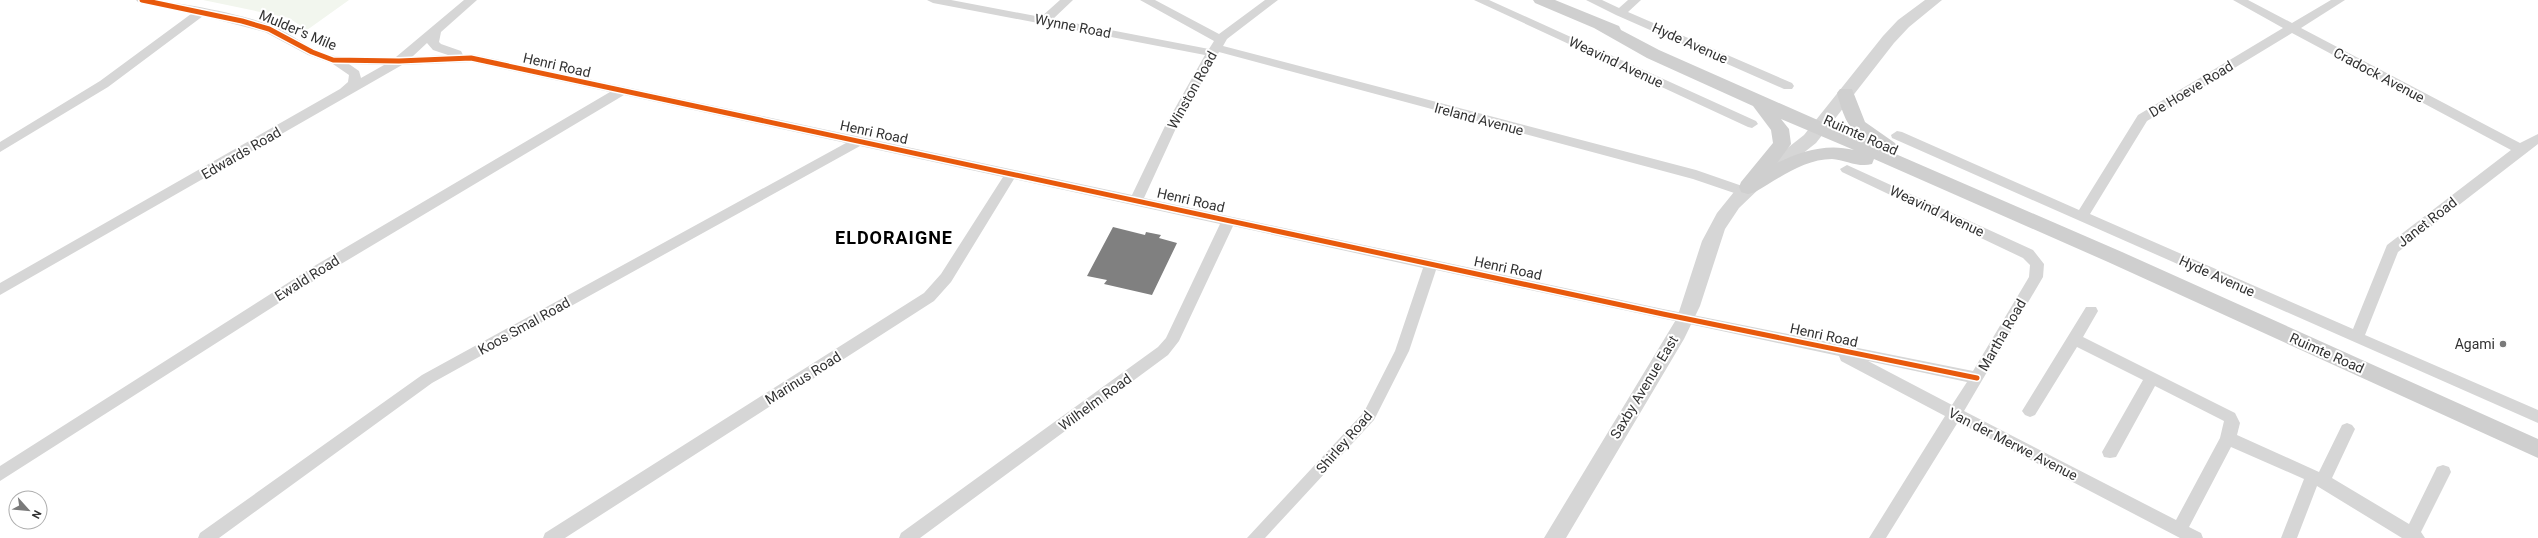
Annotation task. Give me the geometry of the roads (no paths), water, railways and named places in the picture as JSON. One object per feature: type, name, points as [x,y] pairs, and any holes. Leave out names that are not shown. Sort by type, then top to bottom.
[{"type":"main road","name":"Ruimte Road","points":[[1541,0],[1601,26],[1660,46],[1961,192],[2115,257],[2538,449]]},
{"type":"main road","name":"Ruimte Road","points":[[1601,26],[1653,54],[1752,99],[1823,124],[1893,141],[2115,257]]},
{"type":"main road","points":[[1846,93],[1854,120],[1867,135],[1893,141]]},
{"type":"main road","points":[[1746,189],[1765,164],[1780,150],[1783,137],[1780,129],[1769,113],[1752,99]]},
{"type":"main road","points":[[1746,189],[1809,155],[1833,152],[1851,155],[1926,184],[1961,192]]},
{"type":"street","name":"Mulder's Mile","points":[[142,0],[201,12],[269,29],[312,52],[333,60],[399,61]]},
{"type":"street","name":"Edwards Road","points":[[0,290],[399,61],[471,0]]},
{"type":"street","name":"Wynne Road","points":[[933,0],[1045,20],[1216,46]]},
{"type":"street","points":[[1045,20],[1067,0]]},
{"type":"street","name":"Ireland Avenue","points":[[1146,0],[1216,46],[1242,56],[1746,189]]},
{"type":"street","name":"Winston Road","points":[[1136,200],[1171,126],[1216,46],[1229,30],[1272,0]]},
{"type":"street","name":"Weavind Avenue","points":[[1480,0],[1752,124]]},
{"type":"street","name":"Hyde Avenue","points":[[1592,0],[1788,86]]},
{"type":"street","points":[[1620,13],[1635,0]]},
{"type":"street","name":"Saxby Avenue East","points":[[1555,538],[1686,318],[1714,234],[1723,217],[1746,189],[1796,152],[1823,124],[1846,93],[1903,25],[1916,12],[1935,0]]},
{"type":"street","name":"Cradock Avenue","points":[[2239,0],[2520,149]]},
{"type":"street","name":"De Hoeve Road","points":[[2082,216],[2142,118],[2340,0]]},
{"type":"street","points":[[0,148],[104,84],[201,12]]},
{"type":"street","points":[[435,32],[432,40],[437,47],[472,58]]},
{"type":"street","name":"Henri Road","points":[[399,61],[472,58],[1686,318],[1977,378]]},
{"type":"street","points":[[333,60],[348,67],[355,74],[354,83],[340,96]]},
{"type":"street","name":"Ewald Road","points":[[0,474],[321,269],[621,91]]},
{"type":"street","name":"Janet Road","points":[[2357,338],[2392,249],[2520,149],[2538,138]]},
{"type":"street","name":"Koos Smal Road","points":[[206,538],[427,379],[859,141]]},
{"type":"street","name":"Hyde Avenue","points":[[1893,141],[2082,216],[2538,417]]},
{"type":"street","name":"Weavind Avenue","points":[[1847,169],[2028,254]]},
{"type":"street","name":"Marinus Road","points":[[552,538],[929,297],[946,278],[1011,174]]},
{"type":"street","name":"Wilhelm Road","points":[[907,538],[1163,351],[1172,341],[1229,220]]},
{"type":"street","name":"Martha Road","points":[[1877,538],[1953,413],[1977,378],[2036,277],[2037,264],[2028,254]]},
{"type":"street","name":"Shirley Road","points":[[1256,538],[1369,416],[1402,351],[1432,263]]},
{"type":"street","points":[[2030,411],[2091,311]]},
{"type":"street","points":[[2074,339],[2230,417],[2232,423],[2228,438],[2179,530]]},
{"type":"street","name":"Van der Merwe Avenue","points":[[1832,349],[2195,538]]},
{"type":"street","points":[[2110,452],[2152,377]]},
{"type":"street","points":[[2289,538],[2318,479],[2347,429]]},
{"type":"street","points":[[2228,438],[2318,479],[2414,537],[2443,472]]},
{"type":"place","name":"Agami","points":[[2503,344]]},
{"type":"district","name":"ELDORAIGNE","points":[[894,238]]}]
